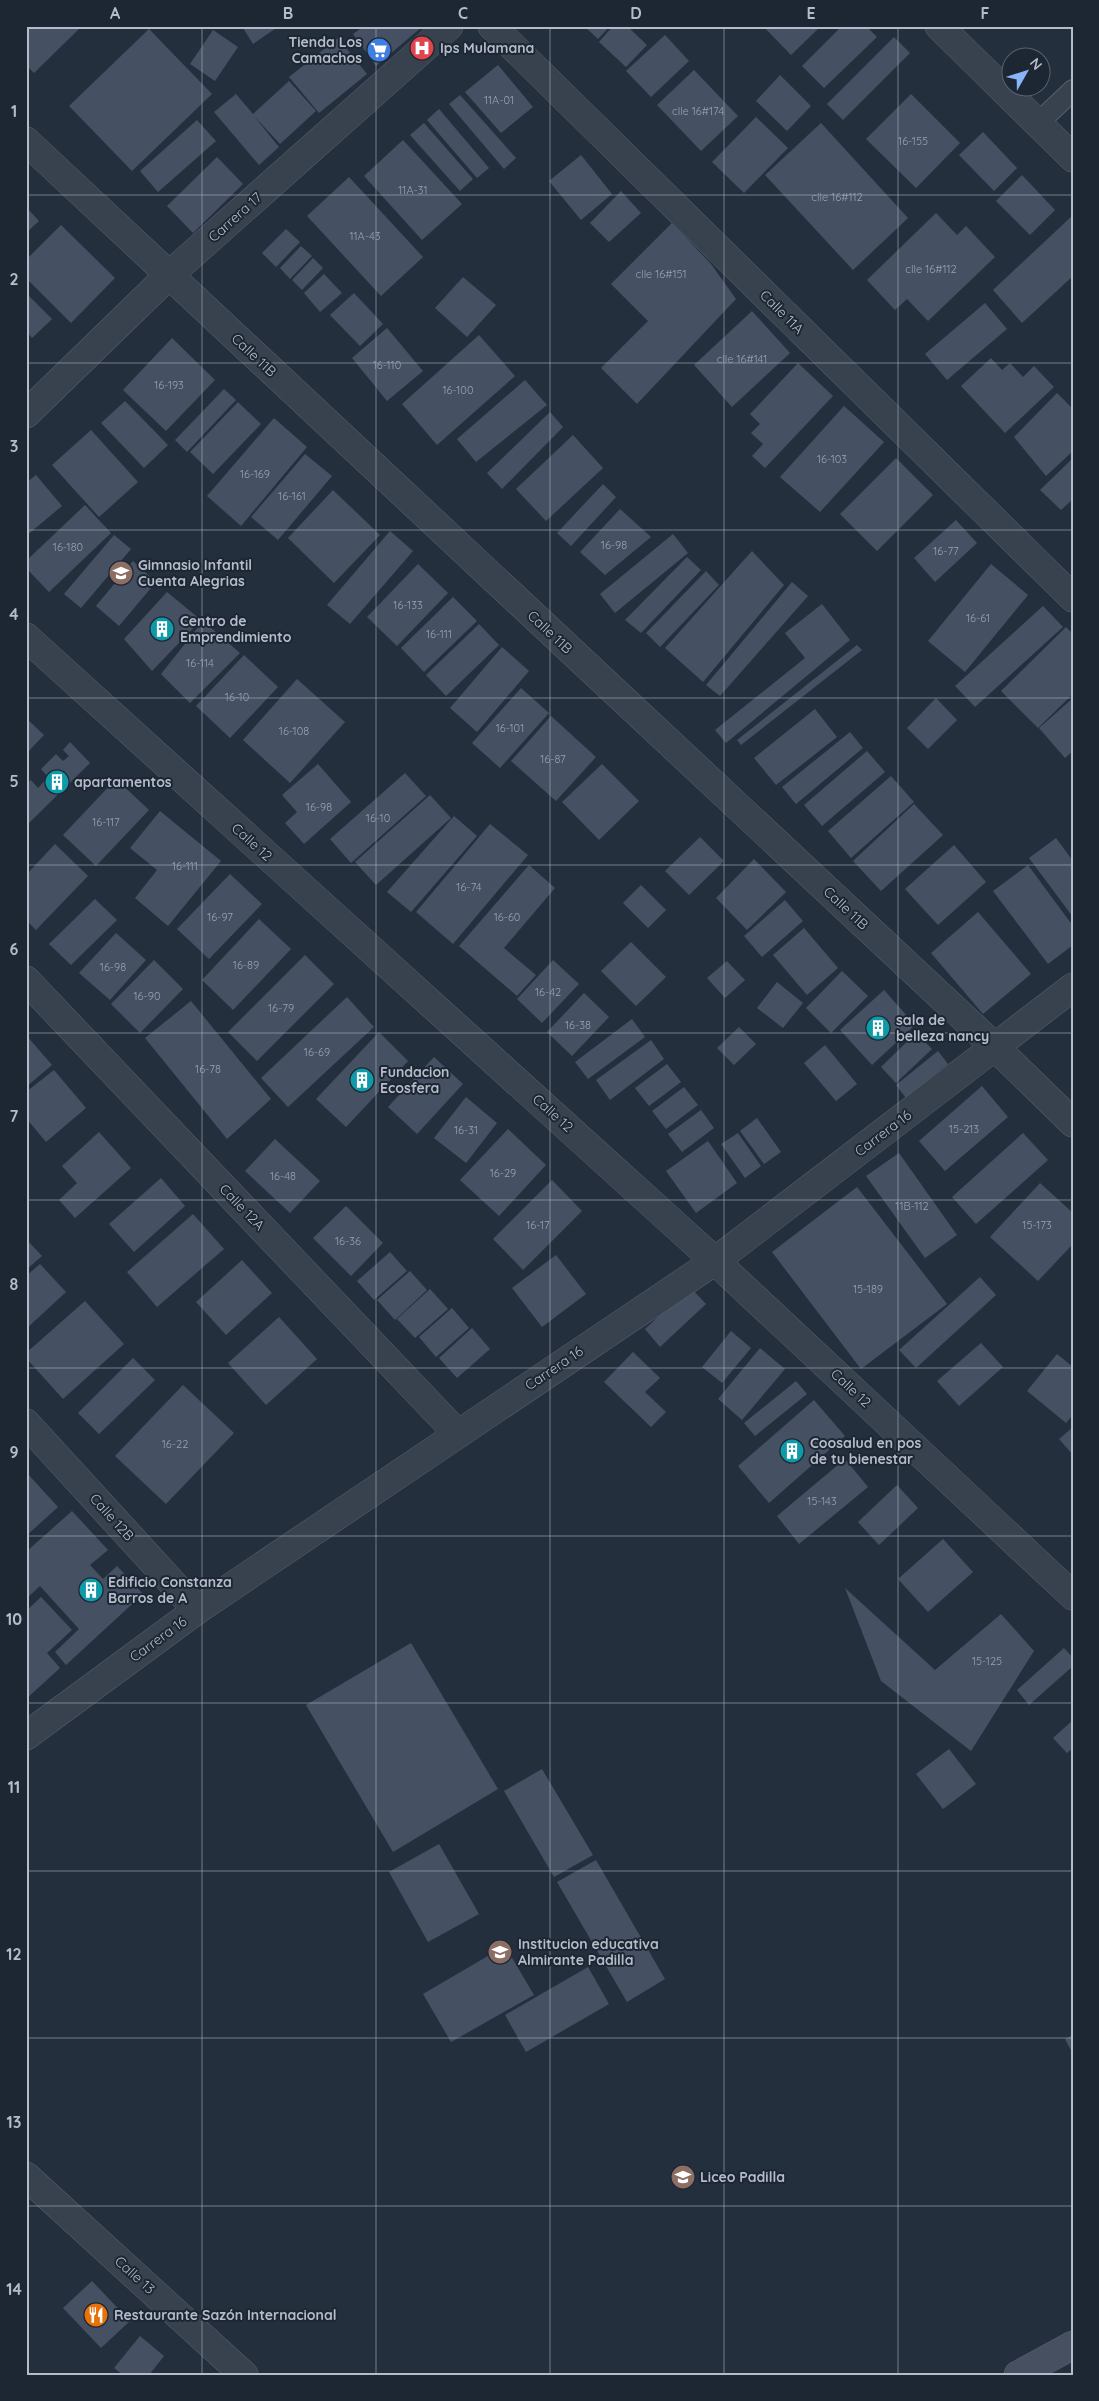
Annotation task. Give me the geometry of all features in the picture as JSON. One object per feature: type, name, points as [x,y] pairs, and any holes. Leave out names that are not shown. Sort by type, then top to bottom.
[{"type":"main road","points":[[1018,2375],[1073,2345]]},
{"type":"street","name":"Carrera 17","points":[[26,414],[168,276],[449,26]]},
{"type":"street","name":"Calle 11A","points":[[492,26],[1073,598]]},
{"type":"street","points":[[938,26],[1073,158]]},
{"type":"street","name":"Calle 11B","points":[[26,141],[168,276],[995,1047],[1073,1123]]},
{"type":"street","name":"Calle 12","points":[[26,637],[715,1261],[1073,1596]]},
{"type":"street","name":"Calle 12A","points":[[26,980],[457,1434]]},
{"type":"street","name":"Carrera 16","points":[[26,1736],[197,1610],[715,1261],[1073,987]]},
{"type":"street","name":"Calle 12B","points":[[26,1423],[197,1610]]},
{"type":"street","name":"Calle 13","points":[[26,2176],[244,2375]]},
{"type":"lane","points":[[1038,124],[1073,90]]},
{"type":"building","points":[[30,26],[82,26],[34,73],[26,65],[26,30]]},
{"type":"building","points":[[242,26],[279,26],[253,44]]},
{"type":"building","name":"Tienda Los Camachos","points":[[364,26],[423,26],[376,66],[353,34]]},
{"type":"building","points":[[584,26],[610,26],[598,39]]},
{"type":"building","points":[[613,26],[627,26],[647,45],[626,67],[599,42]]},
{"type":"building","points":[[763,26],[821,26],[791,55]]},
{"type":"building","points":[[842,26],[866,26],[877,37],[824,88],[802,66]]},
{"type":"building","points":[[149,29],[212,94],[132,171],[69,106]]},
{"type":"building","points":[[213,30],[238,47],[215,81],[190,64]]},
{"type":"building","points":[[665,35],[689,61],[651,97],[626,71]]},
{"type":"building","points":[[894,37],[910,53],[843,120],[827,104]]},
{"type":"building","points":[[338,38],[367,74],[319,113],[289,77]]},
{"type":"building","points":[[498,65],[533,107],[501,133],[465,92]]},
{"type":"building","points":[[694,70],[738,116],[701,151],[657,105]]},
{"type":"building","points":[[780,75],[811,106],[787,131],[756,101]]},
{"type":"building","points":[[289,81],[316,111],[280,144],[254,116],[279,147],[259,165],[214,112],[236,94],[253,114]]},
{"type":"building","points":[[911,94],[960,143],[916,188],[866,139]]},
{"type":"building","points":[[460,95],[516,158],[504,169],[449,104]]},
{"type":"building","points":[[439,109],[489,168],[477,178],[427,120]]},
{"type":"building","points":[[756,117],[788,148],[744,193],[712,162]]},
{"type":"building","points":[[197,120],[216,141],[158,192],[140,171]]},
{"type":"building","points":[[424,123],[473,179],[460,191],[410,135]]},
{"type":"building","points":[[821,123],[908,218],[853,270],[765,175]]},
{"type":"building","points":[[983,132],[1017,168],[994,191],[959,155]]},
{"type":"building","points":[[403,140],[462,204],[422,240],[364,176]]},
{"type":"building","points":[[581,155],[612,194],[581,220],[549,181]]},
{"type":"building","points":[[217,157],[243,184],[193,233],[167,206]]},
{"type":"building","points":[[1022,175],[1055,210],[1030,235],[996,201]]},
{"type":"building","points":[[349,177],[423,257],[381,296],[307,216]]},
{"type":"building","points":[[621,191],[641,213],[609,242],[590,223]]},
{"type":"building","points":[[26,207],[39,221],[26,233]]},
{"type":"building","points":[[936,213],[957,235],[966,226],[995,257],[928,321],[907,299],[895,310],[867,280]]},
{"type":"building","points":[[1073,215],[1073,276],[1022,323],[993,290]]},
{"type":"building","points":[[672,223],[711,264],[736,299],[637,404],[601,368],[648,321],[611,284]]},
{"type":"building","points":[[61,225],[115,278],[71,323],[26,278],[26,260]]},
{"type":"building","points":[[286,229],[300,242],[276,267],[262,253]]},
{"type":"building","points":[[301,246],[312,256],[290,279],[280,268]]},
{"type":"building","points":[[313,258],[323,268],[302,290],[292,280]]},
{"type":"building","points":[[324,274],[342,293],[320,312],[304,293]]},
{"type":"building","points":[[463,277],[496,305],[467,337],[435,308]]},
{"type":"building","points":[[26,293],[52,319],[32,338],[26,331]]},
{"type":"building","points":[[354,293],[383,324],[360,346],[330,315]]},
{"type":"building","points":[[985,303],[1007,329],[947,380],[925,354]]},
{"type":"building","points":[[752,311],[790,353],[732,407],[694,365]]},
{"type":"building","points":[[387,328],[423,371],[387,401],[352,358]]},
{"type":"building","points":[[479,335],[515,376],[437,445],[402,404]]},
{"type":"building","points":[[172,338],[215,380],[166,431],[123,390]]},
{"type":"building","points":[[991,358],[1002,370],[1010,363],[1023,377],[1034,366],[1054,387],[1005,433],[961,386]]},
{"type":"building","points":[[798,363],[833,396],[765,468],[752,456],[763,444],[751,433],[760,424],[750,414]]},
{"type":"building","points":[[525,380],[547,405],[476,462],[457,439]]},
{"type":"building","points":[[224,389],[236,400],[187,452],[175,440]]},
{"type":"building","points":[[1057,393],[1073,409],[1073,451],[1046,476],[1014,437]]},
{"type":"building","points":[[125,401],[168,445],[144,468],[101,423]]},
{"type":"building","points":[[238,402],[261,424],[213,474],[190,452]]},
{"type":"building","points":[[844,406],[884,442],[820,512],[780,477]]},
{"type":"building","points":[[550,412],[563,427],[502,489],[487,473]]},
{"type":"building","points":[[274,418],[307,447],[241,526],[207,496]]},
{"type":"building","points":[[91,430],[138,482],[99,517],[52,465]]},
{"type":"building","points":[[573,435],[603,468],[546,521],[516,489]]},
{"type":"building","points":[[305,454],[332,476],[278,540],[251,517]]},
{"type":"building","points":[[896,458],[933,495],[877,551],[840,514]]},
{"type":"building","points":[[1073,458],[1073,499],[1061,510],[1040,490]]},
{"type":"building","points":[[36,475],[62,506],[26,536],[26,483]]},
{"type":"building","points":[[603,484],[616,497],[571,546],[557,533]]},
{"type":"building","points":[[333,490],[380,535],[334,583],[288,538]]},
{"type":"building","points":[[85,505],[111,533],[49,592],[26,568],[26,561]]},
{"type":"building","points":[[620,509],[651,537],[605,575],[580,552]]},
{"type":"building","points":[[956,520],[977,543],[935,582],[914,558]]},
{"type":"building","points":[[390,531],[413,551],[350,624],[327,605]]},
{"type":"building","points":[[673,534],[688,553],[615,613],[600,594]]},
{"type":"building","points":[[114,535],[131,549],[81,608],[64,594]]},
{"type":"building","points":[[752,551],[784,585],[703,682],[665,648]]},
{"type":"building","points":[[687,557],[701,570],[641,633],[625,620]]},
{"type":"building","points":[[133,561],[156,582],[119,626],[96,606]]},
{"type":"building","points":[[418,564],[448,593],[397,646],[367,617]]},
{"type":"building","points":[[991,564],[1028,595],[965,672],[928,641]]},
{"type":"building","points":[[706,571],[719,585],[660,647],[646,633]]},
{"type":"building","points":[[792,582],[808,596],[720,696],[706,685]]},
{"type":"building","name":"Centro de Emprendimiento","points":[[167,592],[201,620],[152,671],[124,639]]},
{"type":"building","points":[[453,597],[477,621],[424,672],[401,648]]},
{"type":"building","points":[[822,604],[850,640],[726,743],[715,730],[805,658],[785,633]]},
{"type":"building","points":[[1043,606],[1063,627],[975,707],[955,686]]},
{"type":"building","points":[[203,621],[240,653],[190,703],[161,674]]},
{"type":"building","points":[[479,624],[499,645],[446,696],[426,675]]},
{"type":"building","points":[[1066,627],[1073,634],[1073,694],[1038,728],[1001,691]]},
{"type":"building","points":[[857,645],[862,650],[741,745],[737,740]]},
{"type":"building","points":[[502,647],[529,671],[477,732],[450,708]]},
{"type":"building","points":[[244,655],[278,687],[230,738],[196,706]]},
{"type":"building","points":[[297,679],[345,722],[290,783],[243,740]]},
{"type":"building","points":[[521,688],[549,713],[500,768],[472,743]]},
{"type":"building","points":[[936,698],[957,720],[928,749],[907,728]]},
{"type":"building","points":[[1073,698],[1073,751],[1065,758],[1039,728]]},
{"type":"building","points":[[815,709],[837,737],[776,785],[754,758]]},
{"type":"building","points":[[551,716],[596,757],[556,801],[511,761]]},
{"type":"building","points":[[26,718],[44,735],[26,754]]},
{"type":"building","points":[[850,732],[863,748],[796,804],[782,787]]},
{"type":"building","name":"apartamentos","points":[[70,742],[90,763],[26,826],[26,784],[31,780],[38,788],[48,777],[41,769],[56,754],[63,761],[69,756],[63,750]]},
{"type":"building","points":[[867,751],[885,772],[822,826],[804,805]]},
{"type":"building","points":[[318,764],[351,802],[304,844],[285,823],[297,812],[282,795]]},
{"type":"building","points":[[602,764],[639,801],[599,840],[562,802]]},
{"type":"building","points":[[405,773],[426,796],[351,863],[330,839]]},
{"type":"building","points":[[891,776],[914,802],[851,858],[828,831]]},
{"type":"building","points":[[116,779],[149,810],[96,866],[63,835]]},
{"type":"building","points":[[430,795],[451,818],[376,885],[355,862]]},
{"type":"building","points":[[914,804],[943,835],[881,891],[853,861]]},
{"type":"building","points":[[160,811],[221,861],[168,926],[135,898],[157,870],[130,848]]},
{"type":"building","points":[[454,816],[477,836],[411,912],[387,892]]},
{"type":"building","points":[[490,824],[528,855],[453,944],[416,912]]},
{"type":"building","points":[[700,837],[724,861],[689,895],[665,871]]},
{"type":"building","points":[[1056,838],[1073,861],[1073,917],[1029,858]]},
{"type":"building","points":[[55,844],[88,876],[36,930],[26,920],[26,875]]},
{"type":"building","points":[[954,845],[986,882],[938,925],[905,889]]},
{"type":"building","points":[[754,859],[786,892],[747,930],[716,898]]},
{"type":"building","points":[[529,865],[555,888],[504,948],[536,975],[517,996],[459,946]]},
{"type":"building","points":[[1028,865],[1073,926],[1073,945],[1048,964],[993,891]]},
{"type":"building","points":[[230,874],[262,904],[209,959],[177,929]]},
{"type":"building","points":[[641,885],[666,910],[648,928],[623,903]]},
{"type":"building","points":[[95,899],[117,920],[71,965],[49,944]]},
{"type":"building","points":[[785,900],[803,921],[762,957],[744,936]]},
{"type":"building","points":[[978,912],[1031,974],[983,1014],[931,953]]},
{"type":"building","points":[[259,919],[291,949],[233,1010],[202,980]]},
{"type":"building","points":[[804,928],[838,968],[807,995],[773,955]]},
{"type":"building","points":[[116,933],[146,960],[110,1000],[79,973]]},
{"type":"building","points":[[631,942],[666,977],[636,1006],[601,971]]},
{"type":"building","points":[[305,955],[334,984],[257,1061],[228,1032]]},
{"type":"building","points":[[154,960],[183,989],[140,1033],[111,1004]]},
{"type":"building","points":[[553,960],[579,984],[542,1023],[517,999]]},
{"type":"building","points":[[727,961],[745,980],[725,998],[707,978]]},
{"type":"building","points":[[842,971],[868,996],[831,1033],[806,1008]]},
{"type":"building","points":[[777,982],[803,1003],[783,1028],[757,1008]]},
{"type":"building","name":"sala de belleza nancy","points":[[884,990],[915,1025],[872,1065],[840,1030]]},
{"type":"building","points":[[584,993],[609,1017],[572,1056],[547,1032]]},
{"type":"building","points":[[347,997],[374,1027],[288,1107],[261,1078]]},
{"type":"building","points":[[191,1001],[271,1099],[227,1139],[145,1038]]},
{"type":"building","points":[[632,1019],[645,1037],[588,1079],[575,1062]]},
{"type":"building","points":[[739,1027],[756,1044],[734,1065],[717,1048]]},
{"type":"building","name":"Fundacion Ecosfera","points":[[379,1032],[408,1061],[346,1127],[316,1099]]},
{"type":"building","points":[[916,1033],[932,1049],[896,1083],[881,1067]]},
{"type":"building","points":[[26,1035],[52,1065],[26,1087]]},
{"type":"building","points":[[651,1040],[664,1059],[610,1100],[596,1080]]},
{"type":"building","points":[[825,1045],[857,1084],[836,1101],[804,1063]]},
{"type":"building","points":[[938,1051],[948,1064],[906,1098],[896,1085]]},
{"type":"building","points":[[434,1057],[463,1084],[417,1134],[388,1107]]},
{"type":"building","points":[[667,1064],[681,1082],[649,1106],[635,1088]]},
{"type":"building","points":[[54,1070],[86,1108],[46,1142],[26,1118],[26,1092]]},
{"type":"building","points":[[982,1086],[1008,1117],[945,1171],[919,1141]]},
{"type":"building","points":[[684,1087],[698,1105],[666,1129],[652,1111]]},
{"type":"building","points":[[466,1097],[497,1123],[466,1163],[434,1138]]},
{"type":"building","points":[[701,1110],[714,1128],[682,1152],[668,1134]]},
{"type":"building","points":[[757,1118],[781,1152],[764,1164],[740,1131]]},
{"type":"building","points":[[508,1129],[546,1165],[499,1216],[460,1180]]},
{"type":"building","points":[[99,1132],[131,1168],[75,1218],[59,1200],[77,1183],[62,1166]]},
{"type":"building","points":[[738,1133],[761,1166],[745,1178],[721,1144]]},
{"type":"building","points":[[1023,1133],[1048,1160],[976,1224],[952,1197]]},
{"type":"building","points":[[275,1139],[320,1181],[290,1213],[245,1171]]},
{"type":"building","points":[[708,1141],[737,1183],[696,1213],[666,1171]]},
{"type":"building","points":[[899,1153],[957,1235],[925,1258],[866,1176]]},
{"type":"building","points":[[161,1178],[185,1206],[134,1252],[109,1224]]},
{"type":"building","points":[[552,1180],[582,1211],[523,1270],[493,1239]]},
{"type":"building","points":[[1040,1183],[1073,1213],[1073,1244],[1038,1281],[990,1237]]},
{"type":"building","points":[[857,1187],[947,1304],[861,1369],[772,1252]]},
{"type":"building","points":[[346,1206],[383,1243],[351,1276],[313,1238]]},
{"type":"building","points":[[193,1214],[224,1249],[157,1307],[127,1272]]},
{"type":"building","points":[[26,1239],[42,1256],[26,1270]]},
{"type":"building","points":[[390,1252],[407,1271],[374,1300],[357,1281]]},
{"type":"building","points":[[556,1255],[586,1294],[542,1327],[512,1288]]},
{"type":"building","points":[[242,1260],[272,1293],[226,1335],[196,1302]]},
{"type":"building","points":[[40,1264],[66,1292],[26,1329],[26,1276]]},
{"type":"building","points":[[410,1271],[427,1290],[395,1320],[377,1300]]},
{"type":"building","points":[[980,1277],[996,1295],[916,1368],[899,1350]]},
{"type":"building","points":[[690,1287],[706,1304],[660,1347],[645,1329]]},
{"type":"building","points":[[430,1289],[448,1309],[415,1338],[397,1319]]},
{"type":"building","points":[[85,1301],[124,1344],[63,1399],[26,1358],[26,1353]]},
{"type":"building","points":[[452,1308],[469,1328],[436,1357],[419,1337]]},
{"type":"building","points":[[279,1317],[317,1359],[266,1405],[228,1363]]},
{"type":"building","points":[[472,1328],[490,1349],[457,1378],[439,1358]]},
{"type":"building","points":[[731,1331],[751,1348],[722,1383],[702,1367]]},
{"type":"building","points":[[981,1343],[1003,1367],[959,1406],[937,1381]]},
{"type":"building","points":[[760,1348],[785,1369],[742,1420],[718,1399]]},
{"type":"building","points":[[633,1352],[660,1378],[645,1392],[666,1412],[651,1427],[604,1382]]},
{"type":"building","points":[[1057,1354],[1073,1367],[1073,1415],[1066,1423],[1027,1391]]},
{"type":"building","points":[[133,1358],[155,1380],[99,1434],[78,1413]]},
{"type":"building","points":[[796,1381],[807,1394],[755,1436],[744,1423]]},
{"type":"building","points":[[183,1385],[234,1433],[166,1504],[115,1456]]},
{"type":"building","name":"Coosalud en pos de tu bienestar","points":[[814,1400],[845,1436],[769,1503],[738,1466]]},
{"type":"building","points":[[1073,1427],[1073,1455],[1059,1439]]},
{"type":"building","points":[[845,1459],[868,1487],[799,1544],[777,1516]]},
{"type":"building","points":[[26,1472],[58,1507],[26,1536]]},
{"type":"building","points":[[897,1485],[918,1508],[879,1545],[858,1522]]},
{"type":"building","name":"Edificio Constanza Barros de A","points":[[72,1511],[108,1550],[90,1565],[103,1579],[117,1566],[143,1594],[66,1665],[55,1652],[79,1629],[40,1586],[26,1599],[26,1552]]},
{"type":"building","points":[[943,1539],[973,1572],[928,1612],[898,1579]]},
{"type":"building","points":[[845,1588],[935,1670],[1001,1614],[1034,1651],[971,1751],[881,1681]]},
{"type":"building","points":[[41,1597],[72,1630],[47,1653],[60,1668],[26,1699],[26,1611]]},
{"type":"building","points":[[411,1643],[498,1789],[393,1852],[306,1705]]},
{"type":"building","points":[[1064,1648],[1073,1658],[1073,1666],[1029,1705],[1017,1690]]},
{"type":"building","points":[[1073,1720],[1073,1748],[1067,1753],[1053,1738]]},
{"type":"building","points":[[949,1749],[976,1784],[943,1809],[916,1774]]},
{"type":"building","points":[[542,1769],[593,1855],[554,1877],[504,1791]]},
{"type":"building","points":[[439,1844],[479,1914],[428,1942],[389,1872]]},
{"type":"building","points":[[596,1860],[665,1979],[627,2002],[557,1882]]},
{"type":"building","points":[[505,1946],[534,1995],[451,2042],[423,1994]]},
{"type":"building","points":[[588,1967],[609,2004],[526,2052],[505,2015]]},
{"type":"building","points":[[1073,2035],[1073,2054],[1065,2039]]},
{"type":"building","name":"Restaurante Sazón Internacional","points":[[92,2281],[130,2321],[101,2348],[63,2308]]},
{"type":"building","points":[[140,2336],[164,2356],[149,2375],[123,2375],[114,2368]]},
{"type":"place","name":"Ips Mulamana","points":[[422,48]]},
{"type":"place","name":"Tienda Los Camachos","points":[[379,50]]},
{"type":"place","name":"Gimnasio Infantil Cuenta Alegrias","points":[[121,573]]},
{"type":"place","name":"Centro de Emprendimiento","points":[[162,629]]},
{"type":"place","name":"apartamentos","points":[[57,782]]},
{"type":"place","name":"sala de belleza nancy","points":[[878,1028]]},
{"type":"place","name":"Fundacion Ecosfera","points":[[362,1080]]},
{"type":"place","name":"Coosalud en pos de tu bienestar","points":[[792,1451]]},
{"type":"place","name":"Edificio Constanza Barros de A","points":[[91,1590]]},
{"type":"place","name":"Institucion educativa Almirante Padilla","points":[[500,1952]]},
{"type":"place","name":"Liceo Padilla","points":[[683,2177]]},
{"type":"place","name":"Restaurante Sazón Internacional","points":[[96,2315]]}]
